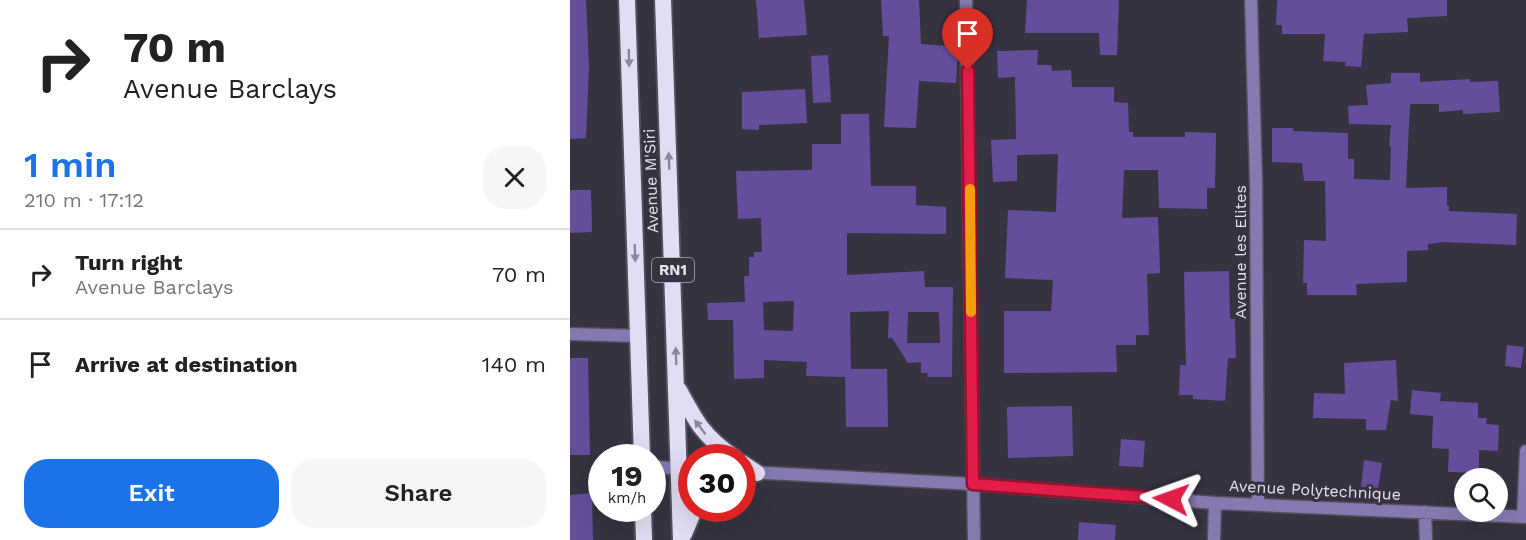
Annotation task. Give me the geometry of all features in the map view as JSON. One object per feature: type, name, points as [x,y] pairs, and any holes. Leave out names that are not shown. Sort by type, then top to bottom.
[{"type":"highway","name":"Avenue M'Siri","points":[[627,0],[642,444]]},
{"type":"highway","name":"Avenue M'Siri","points":[[663,0],[677,386],[683,444]]},
{"type":"highway","points":[[677,386],[696,422],[716,444]]},
{"type":"highway","points":[[643,522],[644,540]]},
{"type":"highway","name":"Avenue M'Siri","points":[[681,540],[682,522]]},
{"type":"highway","points":[[681,540],[689,522]]},
{"type":"street","points":[[966,0],[974,540]]},
{"type":"street","name":"Avenue les Elites","points":[[1251,0],[1256,180],[1258,504]]},
{"type":"street","points":[[570,333],[638,336]]},
{"type":"street","points":[[1524,517],[1526,451]]},
{"type":"street","name":"Avenue Polytechnique","points":[[756,469],[1215,502],[1524,517]]},
{"type":"street","points":[[1214,540],[1215,502]]},
{"type":"street","points":[[1425,512],[1426,540]]},
{"type":"building","points":[[570,0],[586,0],[589,66],[586,138],[570,139]]},
{"type":"building","points":[[756,0],[804,0],[807,35],[759,38]]},
{"type":"building","points":[[881,0],[919,0],[921,44],[958,47],[956,83],[919,81],[916,128],[884,127],[889,36],[883,36]]},
{"type":"building","points":[[1027,0],[1119,0],[1117,55],[1100,55],[1099,33],[1025,33]]},
{"type":"building","points":[[1277,0],[1447,0],[1447,16],[1407,18],[1408,32],[1364,34],[1361,67],[1345,66],[1346,62],[1323,61],[1325,34],[1282,34],[1282,25],[1276,25]]},
{"type":"building","points":[[1038,50],[1037,65],[1051,65],[1052,71],[1071,70],[1072,87],[1114,87],[1114,102],[1128,103],[1129,132],[1133,132],[1133,137],[1185,137],[1185,132],[1216,133],[1215,188],[1207,188],[1207,209],[1159,208],[1158,170],[1124,170],[1122,218],[1158,217],[1160,273],[1147,274],[1149,335],[1136,335],[1136,345],[1116,345],[1117,372],[1004,373],[1004,311],[1051,311],[1053,280],[1005,278],[1008,210],[1056,212],[1058,154],[1017,155],[1017,181],[993,182],[991,140],[1016,139],[1015,77],[998,78],[997,51]]},
{"type":"building","points":[[828,55],[831,102],[813,103],[811,56]]},
{"type":"building","points":[[1391,73],[1420,73],[1420,82],[1470,79],[1470,82],[1498,81],[1500,112],[1463,114],[1463,110],[1439,112],[1439,104],[1410,104],[1406,188],[1447,187],[1449,211],[1517,214],[1516,245],[1444,242],[1428,244],[1428,250],[1407,251],[1407,282],[1356,284],[1357,295],[1307,295],[1307,283],[1303,283],[1304,240],[1326,241],[1325,181],[1304,181],[1302,163],[1272,162],[1272,128],[1348,133],[1348,159],[1354,159],[1354,179],[1390,180],[1391,125],[1349,124],[1348,106],[1368,105],[1366,85],[1391,83]]},
{"type":"building","points":[[805,89],[807,123],[759,125],[759,130],[742,129],[742,92]]},
{"type":"building","points":[[841,114],[869,114],[871,186],[916,186],[916,205],[946,207],[946,234],[847,233],[847,275],[924,271],[925,287],[953,287],[952,377],[927,377],[928,373],[921,373],[921,362],[908,363],[892,338],[888,338],[889,311],[850,312],[851,369],[887,369],[888,427],[846,427],[845,377],[806,376],[807,362],[764,360],[764,378],[734,379],[733,320],[708,320],[707,303],[745,302],[744,276],[749,276],[749,257],[754,257],[754,252],[762,252],[761,218],[738,219],[736,171],[812,170],[812,144],[841,144]],"holes":[[[794,301],[793,331],[764,330],[763,302]],[[908,312],[939,312],[940,343],[907,343]]]},
{"type":"building","points":[[570,190],[591,190],[592,232],[570,233]]},
{"type":"building","points":[[1229,271],[1230,319],[1235,319],[1236,358],[1228,358],[1225,401],[1193,399],[1193,395],[1179,395],[1180,365],[1186,365],[1184,272]]},
{"type":"building","points":[[1507,345],[1524,347],[1521,368],[1505,366]]},
{"type":"building","points":[[570,358],[588,358],[588,455],[570,455]]},
{"type":"building","points":[[1396,360],[1398,401],[1391,400],[1386,430],[1366,430],[1366,419],[1313,418],[1314,393],[1345,394],[1344,363]]},
{"type":"building","points":[[1412,390],[1441,393],[1440,401],[1478,403],[1478,418],[1487,418],[1486,424],[1499,425],[1498,451],[1479,450],[1479,468],[1454,468],[1454,472],[1448,472],[1449,449],[1432,448],[1433,416],[1410,414]]},
{"type":"building","points":[[1072,406],[1073,456],[1008,458],[1007,407]]},
{"type":"building","points":[[1121,439],[1145,441],[1143,467],[1119,466]]},
{"type":"building","points":[[1364,460],[1382,463],[1378,489],[1361,487]]},
{"type":"building","points":[[588,493],[588,522],[593,522],[593,540],[570,540],[570,495]]},
{"type":"building","points":[[1079,522],[1116,525],[1115,540],[1078,540]]},
{"type":"slow traffic","points":[[970,189],[971,312]]},
{"type":"route","points":[[968,70],[973,484],[1171,499]]}]
